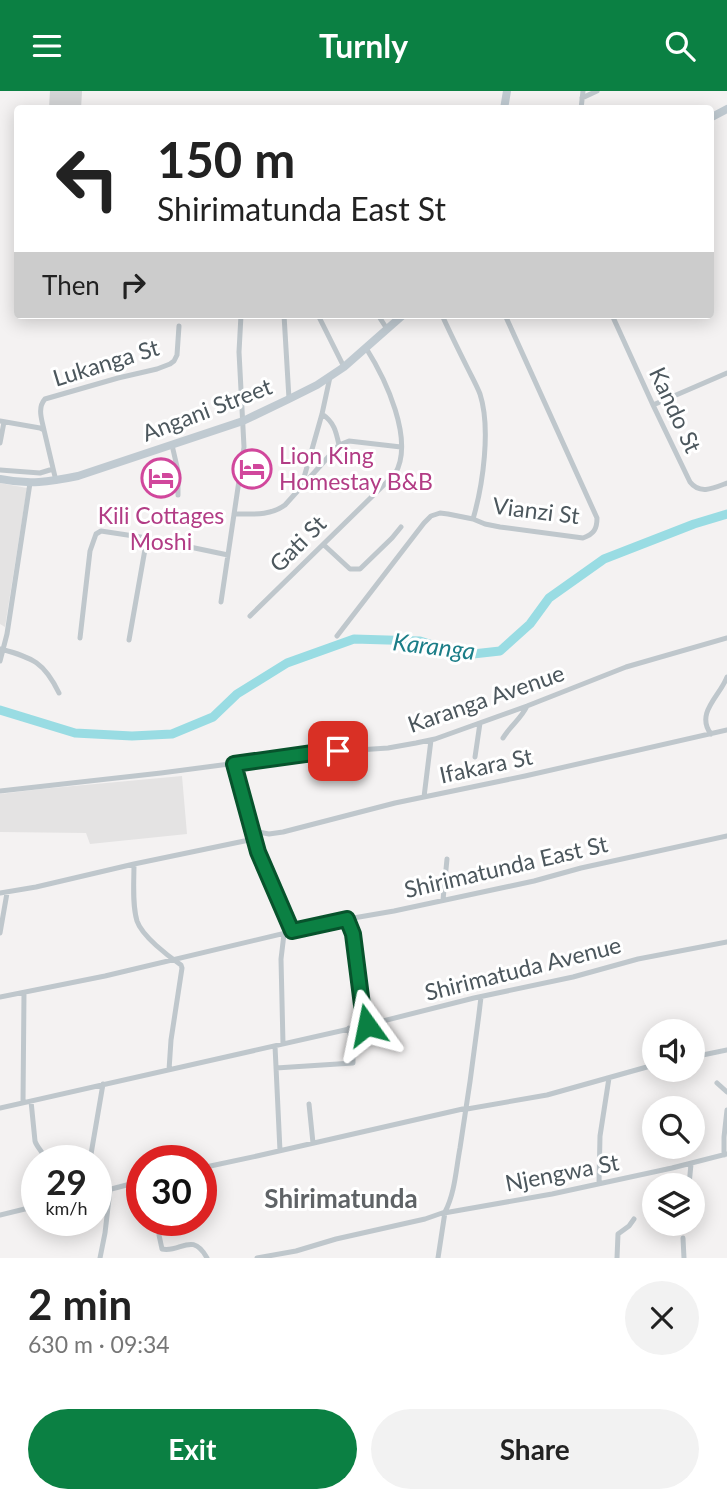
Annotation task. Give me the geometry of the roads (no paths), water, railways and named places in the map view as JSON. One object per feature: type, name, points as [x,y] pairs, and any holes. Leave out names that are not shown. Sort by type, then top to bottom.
[{"type":"street","points":[[582,95],[597,91]]},
{"type":"street","points":[[221,601],[244,447],[239,352],[241,319]]},
{"type":"street","points":[[284,319],[289,399]]},
{"type":"street","points":[[320,319],[344,367]]},
{"type":"street","points":[[381,319],[387,329]]},
{"type":"street","name":"Angani Street","points":[[0,479],[30,484],[78,476],[243,421],[330,377],[398,319]]},
{"type":"street","points":[[444,319],[480,393],[484,410],[484,464],[472,519]]},
{"type":"street","name":"Vianzi St","points":[[337,635],[431,516],[448,514],[500,527],[583,538],[595,531],[597,518],[507,319]]},
{"type":"street","name":"Kando St","points":[[614,319],[694,488],[707,490],[727,483]]},
{"type":"street","name":"Lukanga St","points":[[44,430],[40,405],[45,399],[157,369],[174,361],[177,355],[179,325]]},
{"type":"street","name":"Gati St","points":[[250,616],[395,474],[399,467],[401,447],[396,410],[366,348]]},
{"type":"street","points":[[653,405],[727,373]]},
{"type":"street","points":[[303,484],[330,377]]},
{"type":"street","points":[[322,414],[332,423],[339,445]]},
{"type":"street","points":[[0,443],[2,422],[44,430],[56,481]]},
{"type":"street","points":[[234,514],[278,511],[339,445],[349,441],[401,447]]},
{"type":"street","points":[[172,446],[178,471],[178,495]]},
{"type":"street","points":[[0,470],[40,473],[53,470]]},
{"type":"street","points":[[0,661],[7,633],[30,484]]},
{"type":"street","points":[[324,545],[350,569],[360,569],[401,527]]},
{"type":"street","points":[[80,638],[90,551],[96,534],[101,531],[228,555]]},
{"type":"street","points":[[129,640],[147,538]]},
{"type":"street","points":[[0,639],[7,633]]},
{"type":"street","name":"Karanga Avenue","points":[[0,791],[313,753],[388,748],[431,740],[626,667],[727,638]]},
{"type":"street","points":[[2,650],[24,655],[34,661],[50,675],[59,693]]},
{"type":"street","points":[[711,734],[706,725],[709,707],[727,677]]},
{"type":"street","points":[[503,738],[520,719],[527,706]]},
{"type":"street","points":[[475,757],[480,723]]},
{"type":"street","name":"Ifakara St","points":[[253,831],[269,834],[283,832],[394,803],[727,730]]},
{"type":"street","points":[[424,797],[431,740]]},
{"type":"street","points":[[234,764],[254,839],[267,876],[292,931]]},
{"type":"street","name":"Shirimatunda East St","points":[[0,997],[347,919],[534,881],[581,867],[727,836]]},
{"type":"street","points":[[0,933],[3,893],[254,839]]},
{"type":"street","points":[[443,900],[447,859]]},
{"type":"street","points":[[134,864],[137,923],[182,968],[169,1070]]},
{"type":"street","points":[[347,919],[353,934],[367,1025]]},
{"type":"street","points":[[283,1044],[281,959],[284,934]]},
{"type":"street","name":"Shirimatuda Avenue","points":[[0,1108],[573,977],[638,959],[727,942]]},
{"type":"street","points":[[23,1103],[24,993]]},
{"type":"street","points":[[438,1258],[444,1212],[454,1181],[467,1108],[481,997]]},
{"type":"street","points":[[276,1068],[353,1063],[349,1028]]},
{"type":"street","points":[[275,1046],[280,1151]]},
{"type":"street","points":[[705,1054],[727,1049]]},
{"type":"street","points":[[217,1165],[467,1108],[547,1095],[642,1068]]},
{"type":"street","points":[[599,1183],[600,1136],[609,1078]]},
{"type":"street","points":[[718,1083],[727,1092]]},
{"type":"street","points":[[93,1145],[103,1084]]},
{"type":"street","points":[[31,1101],[37,1145]]},
{"type":"street","points":[[309,1104],[313,1143]]},
{"type":"street","points":[[725,1154],[723,1137],[727,1110]]},
{"type":"street","name":"Njengwa St","points":[[257,1258],[296,1251],[444,1212],[552,1194],[725,1154]]},
{"type":"street","points":[[690,1173],[691,1164]]},
{"type":"street","points":[[0,1215],[21,1210]]},
{"type":"street","points":[[617,1258],[618,1234],[634,1219]]},
{"type":"street","points":[[100,1258],[104,1236]]},
{"type":"street","points":[[159,1236],[162,1249],[166,1251],[185,1244],[196,1245],[203,1250],[206,1258]]},
{"type":"street","points":[[682,1238],[684,1258]]},
{"type":"waterway","name":"Karanga","points":[[0,710],[75,733],[132,736],[172,734],[213,717],[237,694],[287,663],[354,639],[420,641],[464,655],[500,651],[530,624],[549,598],[604,559],[727,514]]},
{"type":"place","name":"Lion King Homestay B&B","points":[[252,469]]},
{"type":"place","name":"Kili Cottages Moshi","points":[[161,478]]},
{"type":"district","name":"Shirimatunda","points":[[341,1199]]}]
